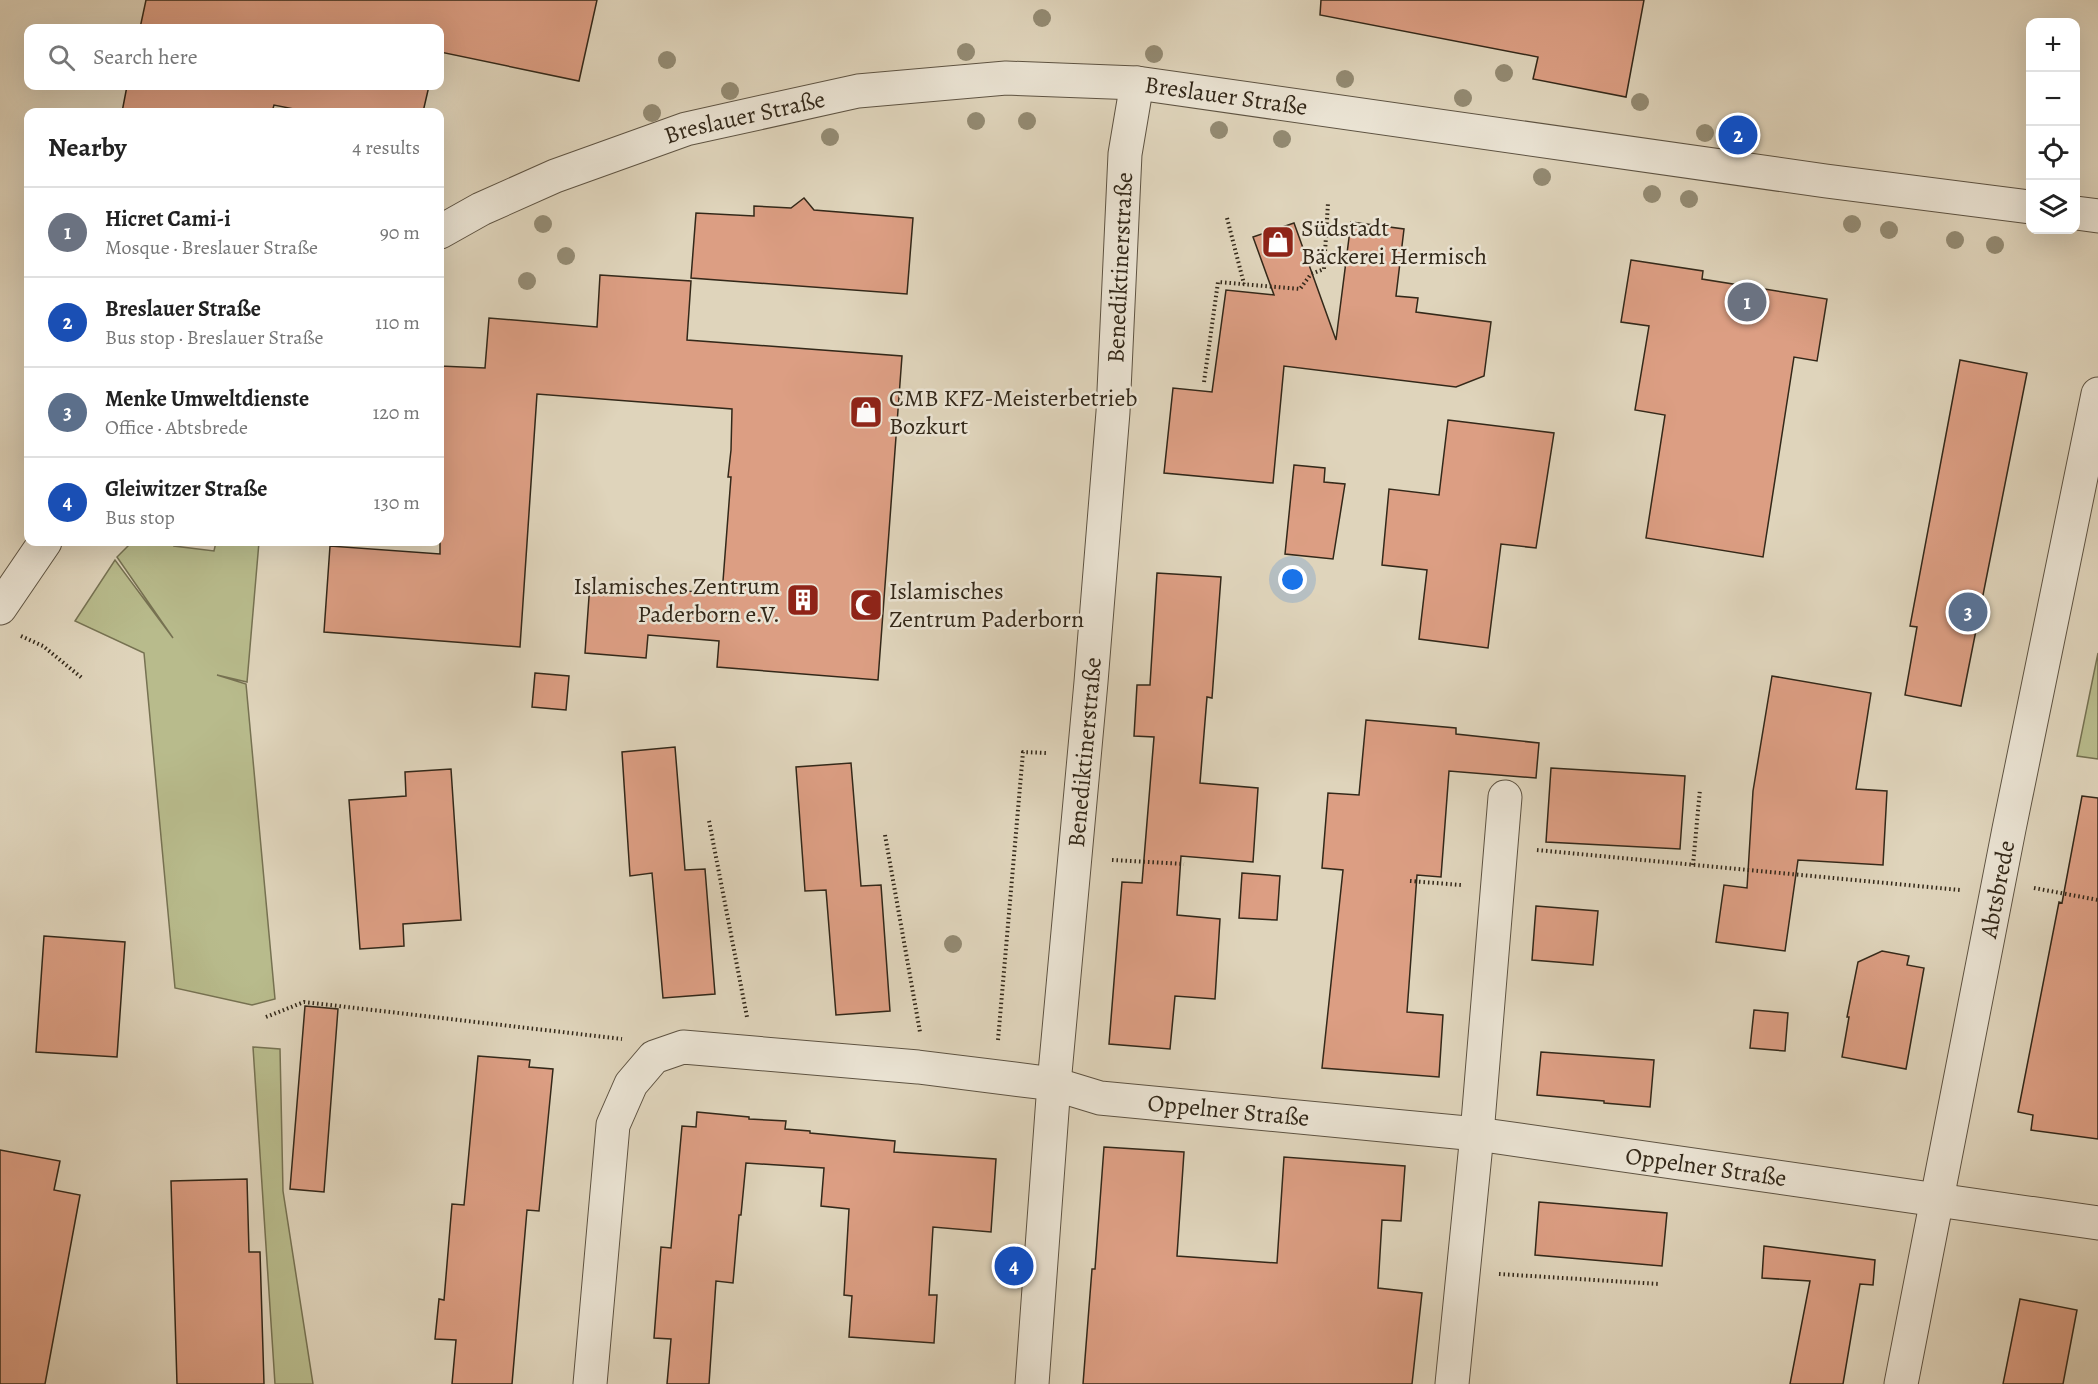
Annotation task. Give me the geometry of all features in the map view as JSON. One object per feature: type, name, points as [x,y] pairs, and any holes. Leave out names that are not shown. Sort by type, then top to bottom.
[{"type":"street","name":"Breslauer Straße","points":[[444,230],[481,209],[555,176],[686,129],[846,94],[1006,78],[1137,83],[1826,181],[2026,206]]},
{"type":"street","name":"Benediktinerstraße","points":[[1032,1384],[1054,1084],[1084,756],[1115,373],[1125,154],[1137,83]]},
{"type":"street","points":[[2080,214],[2098,216]]},
{"type":"street","name":"Abtsbrede","points":[[1901,1384],[1996,893],[2098,394]]},
{"type":"street","points":[[0,608],[42,546]]},
{"type":"street","points":[[1452,1384],[1477,1134],[1505,797]]},
{"type":"street","name":"Oppelner Straße","points":[[590,1384],[614,1125],[631,1084],[654,1057],[683,1047],[918,1067],[1054,1084],[1100,1098],[1477,1134],[2098,1223]]},
{"type":"path","points":[[1204,382],[1218,282],[1300,289],[1311,274],[1324,269],[1328,203]]},
{"type":"path","points":[[1227,218],[1244,284]]},
{"type":"path","points":[[43,646],[82,678]]},
{"type":"path","points":[[995,1076],[1023,752],[1084,756]]},
{"type":"path","points":[[1693,865],[1700,789]]},
{"type":"path","points":[[709,820],[747,1013],[746,1051]]},
{"type":"path","points":[[885,835],[921,1027],[918,1067]]},
{"type":"path","points":[[1501,846],[1996,893]]},
{"type":"path","points":[[1075,858],[1184,864]]},
{"type":"path","points":[[1410,881],[1497,888]]},
{"type":"path","points":[[2044,890],[2098,900]]},
{"type":"path","points":[[266,1017],[304,1002],[623,1039]]},
{"type":"path","points":[[1462,1272],[1659,1284]]},
{"type":"green space","points":[[128,546],[174,546],[214,551],[215,546],[259,546],[247,682],[217,675],[246,684],[275,999],[252,1005],[175,988],[144,653],[75,621],[115,560],[173,638],[117,557]]},
{"type":"green space","points":[[2098,653],[2098,759],[2077,756]]},
{"type":"green space","points":[[253,1047],[280,1049],[283,1191],[313,1384],[275,1384]]},
{"type":"building","points":[[146,0],[597,0],[579,81],[444,53],[444,24],[141,24]]},
{"type":"building","points":[[1321,0],[1644,0],[1626,97],[1533,79],[1538,57],[1320,15]]},
{"type":"building","points":[[126,90],[428,90],[424,108],[289,108],[274,105],[273,108],[123,108]]},
{"type":"building","points":[[804,198],[814,210],[913,218],[907,294],[691,278],[696,213],[754,216],[754,206],[791,208]]},
{"type":"building","points":[[1351,222],[1404,229],[1396,296],[1418,298],[1416,312],[1491,322],[1484,376],[1456,387],[1284,366],[1273,483],[1164,473],[1173,388],[1212,392],[1226,290],[1274,295],[1253,237],[1294,223],[1336,340]]},
{"type":"building","points":[[1631,260],[1703,271],[1702,279],[1827,299],[1817,361],[1794,357],[1763,557],[1646,538],[1665,415],[1635,410],[1649,326],[1621,322]]},
{"type":"building","points":[[600,275],[691,281],[687,340],[902,356],[878,680],[717,667],[719,641],[648,635],[646,658],[585,653],[590,583],[722,594],[731,477],[728,477],[732,409],[537,394],[520,647],[324,632],[330,546],[440,554],[440,546],[444,546],[444,366],[485,368],[489,318],[597,327]]},
{"type":"building","points":[[1960,360],[2027,373],[1961,706],[1905,695],[1917,627],[1910,626]]},
{"type":"building","points":[[1448,420],[1554,433],[1536,548],[1501,544],[1488,648],[1419,639],[1427,570],[1382,565],[1389,489],[1439,495]]},
{"type":"building","points":[[1294,465],[1325,468],[1324,482],[1345,484],[1333,559],[1285,554]]},
{"type":"building","points":[[1157,573],[1221,577],[1212,698],[1207,697],[1200,783],[1258,788],[1253,862],[1181,856],[1177,915],[1220,919],[1215,999],[1175,996],[1170,1049],[1109,1044],[1122,882],[1142,883],[1154,737],[1134,736],[1137,685],[1150,685]]},
{"type":"building","points":[[535,673],[569,676],[566,710],[532,707]]},
{"type":"building","points":[[1772,676],[1871,693],[1856,789],[1887,791],[1883,865],[1798,860],[1785,951],[1716,942],[1724,885],[1747,888],[1753,791]]},
{"type":"building","points":[[1366,720],[1456,728],[1456,734],[1539,743],[1536,778],[1449,771],[1441,877],[1417,875],[1407,1012],[1443,1015],[1439,1077],[1322,1068],[1343,870],[1322,868],[1328,793],[1359,795]]},
{"type":"building","points":[[675,747],[685,870],[705,869],[715,994],[663,998],[652,873],[630,876],[622,752]]},
{"type":"building","points":[[851,763],[861,886],[881,885],[890,1011],[836,1015],[826,890],[805,891],[796,767]]},
{"type":"building","points":[[1551,768],[1685,776],[1680,849],[1546,842]]},
{"type":"building","points":[[451,769],[461,920],[403,924],[404,946],[360,949],[349,800],[406,796],[405,772]]},
{"type":"building","points":[[2082,796],[2098,798],[2098,1139],[2031,1130],[2033,1115],[2018,1112]]},
{"type":"building","points":[[1242,873],[1280,876],[1277,920],[1239,918]]},
{"type":"building","points":[[1536,906],[1598,911],[1593,965],[1532,960]]},
{"type":"building","points":[[44,936],[125,942],[117,1057],[36,1052]]},
{"type":"building","points":[[1882,951],[1909,956],[1907,965],[1924,968],[1906,1069],[1842,1057],[1858,962]]},
{"type":"building","points":[[305,1006],[338,1009],[324,1192],[290,1189]]},
{"type":"building","points":[[1754,1010],[1788,1013],[1785,1051],[1750,1048]]},
{"type":"building","points":[[1541,1052],[1654,1060],[1650,1107],[1537,1095]]},
{"type":"building","points":[[478,1056],[530,1060],[529,1067],[553,1069],[539,1211],[527,1210],[512,1384],[452,1384],[456,1340],[435,1339],[439,1299],[444,1300],[452,1204],[464,1205]]},
{"type":"building","points":[[697,1112],[786,1121],[785,1129],[810,1131],[810,1133],[895,1141],[894,1152],[996,1159],[991,1232],[933,1227],[929,1295],[937,1295],[934,1343],[849,1337],[852,1296],[844,1295],[849,1209],[821,1206],[824,1168],[746,1163],[733,1283],[716,1281],[709,1384],[667,1384],[671,1339],[654,1338],[661,1247],[671,1248],[682,1126],[696,1127]]},
{"type":"building","points":[[1104,1147],[1184,1152],[1177,1256],[1277,1263],[1284,1157],[1405,1166],[1401,1221],[1382,1220],[1378,1288],[1422,1293],[1412,1384],[1083,1384],[1092,1269],[1095,1269]]},
{"type":"building","points":[[0,1150],[60,1161],[54,1190],[80,1195],[45,1384],[0,1384]]},
{"type":"building","points":[[247,1179],[249,1252],[260,1252],[264,1384],[177,1384],[171,1181]]},
{"type":"building","points":[[1539,1202],[1667,1213],[1662,1266],[1535,1255]]},
{"type":"building","points":[[1764,1246],[1875,1260],[1873,1285],[1860,1284],[1843,1384],[1790,1384],[1810,1281],[1762,1278]]},
{"type":"building","points":[[2020,1299],[2077,1310],[2063,1384],[2003,1384]]},
{"type":"place","name":"Breslauer Straße","points":[[1738,135]]},
{"type":"place","name":"Südstadt Bäckerei Hermisch","points":[[1278,242]]},
{"type":"place","name":"Hicret Cami-i","points":[[1747,302]]},
{"type":"place","name":"CMB KFZ-Meisterbetrieb Bozkurt","points":[[866,412]]},
{"type":"place","name":"Islamisches Zentrum Paderborn e.V.","points":[[803,600]]},
{"type":"place","name":"Islamisches Zentrum Paderborn","points":[[866,605]]},
{"type":"place","name":"Menke Umweltdienste","points":[[1968,612]]},
{"type":"place","name":"Gleiwitzer Straße","points":[[1014,1266]]}]
